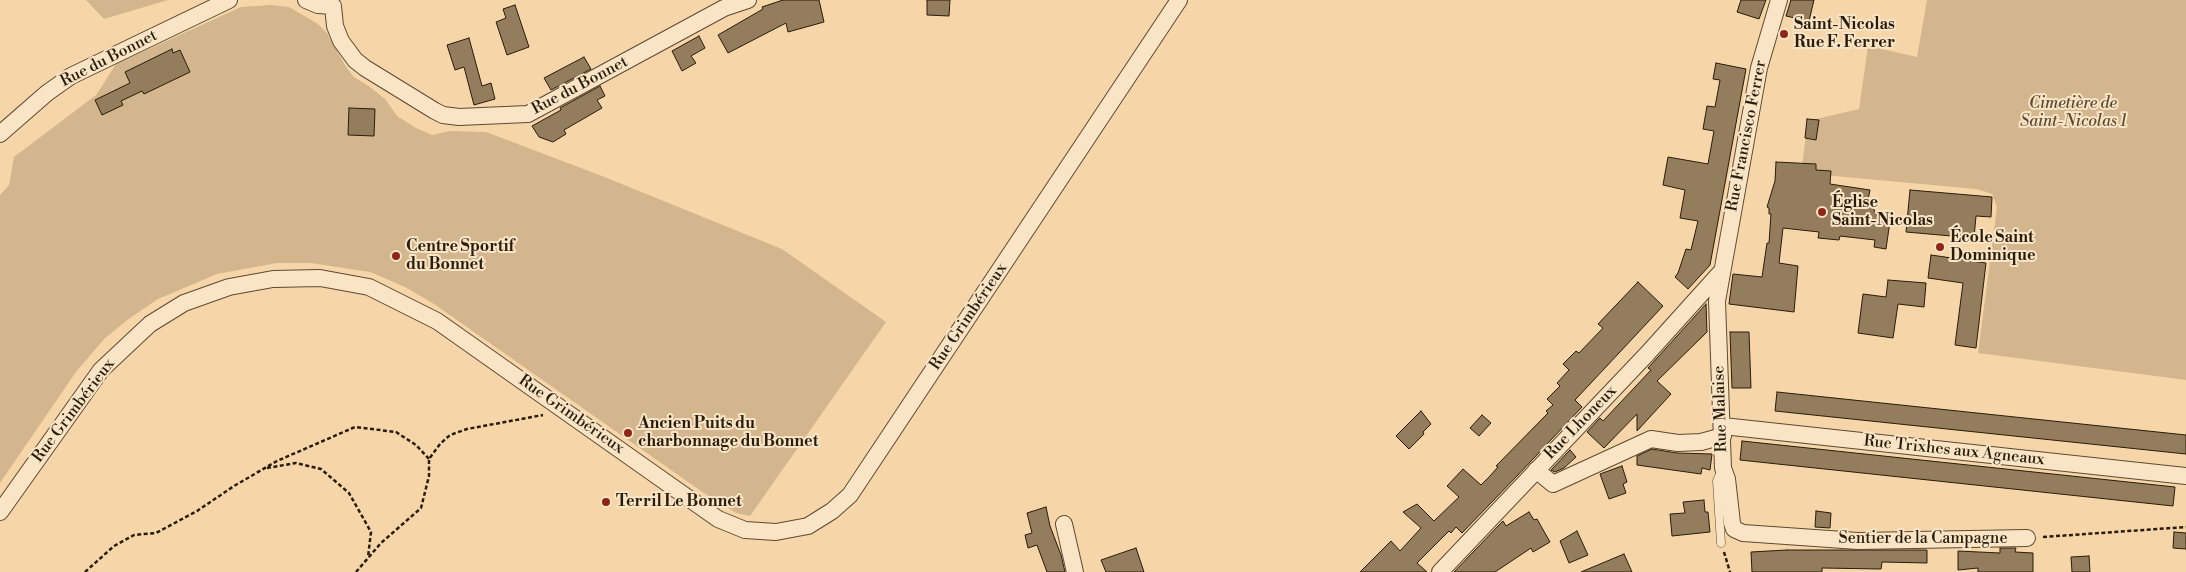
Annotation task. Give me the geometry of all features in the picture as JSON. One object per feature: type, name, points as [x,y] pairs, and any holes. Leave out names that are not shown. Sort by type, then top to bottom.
[{"type":"street","name":"Rue du Bonnet","points":[[0,134],[47,93],[71,76],[229,0]]},
{"type":"street","name":"Rue du Bonnet","points":[[306,0],[318,5],[334,3],[337,33],[346,50],[365,68],[435,111],[443,115],[459,117],[528,114],[724,8],[748,0]]},
{"type":"street","name":"Rue Grimbérieux","points":[[0,512],[101,370],[150,324],[184,303],[229,287],[273,279],[320,278],[369,287],[437,321],[718,519],[745,530],[776,532],[808,526],[832,511],[850,495],[1179,0]]},
{"type":"street","name":"Rue Francisco Ferrer","points":[[1720,273],[1759,68],[1779,0]]},
{"type":"street","name":"Rue Malaise","points":[[1720,273],[1717,300],[1723,468]]},
{"type":"street","name":"Rue Lhoneux","points":[[1440,572],[1647,354],[1720,273]]},
{"type":"street","points":[[1536,470],[1553,484],[1651,439],[1678,443],[1701,442],[1723,431]]},
{"type":"street","name":"Rue Trixhes aux Agneaux","points":[[1723,431],[2186,476]]},
{"type":"street","name":"Sentier de la Campagne","points":[[1723,468],[1727,479],[1732,522],[1738,532],[1858,542],[2027,538]]},
{"type":"street","points":[[1064,524],[1075,572]]},
{"type":"lane","name":"Rue Malaise","points":[[1722,543],[1717,481],[1723,468]]},
{"type":"path","points":[[356,572],[381,543],[420,508],[429,476],[429,459],[440,444],[450,435],[467,429],[544,415],[576,419]]},
{"type":"path","points":[[85,572],[114,546],[134,534],[156,533],[197,511],[263,469],[355,427],[396,432],[416,445],[429,459]]},
{"type":"path","points":[[263,469],[296,463],[321,469],[349,493],[371,532],[368,559]]},
{"type":"path","points":[[2027,538],[2186,526]]},
{"type":"path","points":[[1722,543],[1730,572]]},
{"type":"green space","points":[[86,0],[168,0],[104,19]]},
{"type":"green space","name":"Cimetière de Saint-Nicolas 1","points":[[1927,0],[2186,0],[2186,380],[1978,353],[1997,207],[1992,194],[1976,189],[1801,173],[1808,121],[1859,109],[1868,46],[1917,57]]},
{"type":"green space","name":"Centre Sportif du Bonnet","points":[[271,5],[289,7],[318,24],[327,33],[346,67],[354,77],[385,99],[397,116],[416,128],[432,135],[450,131],[486,132],[602,176],[782,249],[886,322],[750,516],[736,513],[701,491],[434,304],[405,287],[370,272],[311,263],[277,263],[217,274],[158,299],[130,318],[105,338],[76,372],[0,483],[0,195],[9,185],[14,157],[96,95],[116,64],[241,7]]},
{"type":"building","points":[[783,0],[819,0],[824,22],[788,32],[786,23],[728,53],[718,35],[763,9],[762,7]]},
{"type":"building","points":[[927,0],[950,0],[949,16],[927,15]]},
{"type":"building","points":[[1741,0],[1766,0],[1759,19],[1737,12]]},
{"type":"building","points":[[1791,0],[1814,0],[1809,21],[1786,16]]},
{"type":"building","points":[[515,5],[529,47],[507,55],[496,22],[506,18],[503,9]]},
{"type":"building","points":[[699,36],[705,48],[691,56],[696,63],[682,71],[672,51]]},
{"type":"building","points":[[469,38],[482,86],[491,83],[495,99],[474,105],[464,67],[455,70],[447,45]]},
{"type":"building","points":[[172,49],[173,53],[180,50],[190,72],[144,94],[142,91],[121,101],[123,105],[102,115],[95,100],[130,83],[125,72]]},
{"type":"building","points":[[584,57],[591,69],[551,90],[544,78]]},
{"type":"building","points":[[1716,63],[1746,69],[1710,265],[1688,289],[1675,277],[1686,249],[1691,250],[1698,221],[1680,218],[1685,190],[1663,185],[1668,157],[1708,164],[1714,131],[1703,129],[1707,106],[1715,107],[1720,80],[1713,79]]},
{"type":"building","points":[[600,86],[605,96],[597,100],[602,108],[564,130],[566,134],[553,142],[539,137],[532,126]]},
{"type":"building","points":[[349,108],[375,109],[374,136],[348,135]]},
{"type":"building","points":[[1807,119],[1819,120],[1816,140],[1805,138]]},
{"type":"building","points":[[1776,162],[1816,164],[1816,170],[1831,171],[1830,184],[1870,190],[1867,205],[1872,206],[1879,219],[1890,221],[1886,249],[1874,247],[1875,240],[1840,236],[1839,240],[1818,238],[1819,232],[1783,228],[1779,263],[1798,266],[1794,312],[1729,304],[1733,274],[1762,277],[1767,243],[1769,243],[1771,214],[1769,214],[1769,208],[1767,207],[1775,181]]},
{"type":"building","points":[[1910,190],[1992,197],[1991,217],[1976,216],[1974,238],[1906,232]]},
{"type":"building","points":[[1931,255],[1986,263],[1976,348],[1955,345],[1963,283],[1928,278]]},
{"type":"building","points":[[1888,280],[1926,283],[1924,307],[1898,304],[1893,338],[1858,333],[1863,294],[1886,297]]},
{"type":"building","points":[[1638,282],[1663,306],[1575,400],[1582,407],[1517,476],[1462,533],[1456,527],[1451,533],[1449,531],[1417,563],[1427,572],[1360,572],[1391,541],[1400,551],[1421,528],[1403,512],[1417,504],[1434,521],[1459,497],[1447,486],[1463,469],[1481,485],[1489,477],[1498,467],[1496,466],[1548,413],[1546,411],[1553,405],[1547,399],[1560,386],[1557,383],[1569,370],[1563,364],[1576,351],[1579,353],[1603,328],[1598,324]]},
{"type":"building","points":[[1706,304],[1707,332],[1657,381],[1671,394],[1637,431],[1637,414],[1604,448],[1587,432],[1600,418],[1603,421],[1651,370],[1648,368]]},
{"type":"building","points":[[1730,332],[1749,332],[1751,388],[1732,388]]},
{"type":"building","points":[[1777,392],[2186,435],[2186,454],[1775,411]]},
{"type":"building","points":[[1421,411],[1431,424],[1409,449],[1396,436]]},
{"type":"building","points":[[1482,415],[1491,423],[1479,436],[1470,428]]},
{"type":"building","points":[[1742,441],[2175,487],[2173,506],[1740,460]]},
{"type":"building","points":[[1652,449],[1677,453],[1712,454],[1710,470],[1702,468],[1701,474],[1637,465],[1637,456]]},
{"type":"building","points":[[1570,450],[1576,457],[1564,468],[1555,472],[1551,470]]},
{"type":"building","points":[[1622,466],[1627,482],[1623,484],[1626,493],[1609,499],[1600,474]]},
{"type":"building","points":[[1704,500],[1705,512],[1708,512],[1710,532],[1672,536],[1670,514],[1685,513],[1683,502]]},
{"type":"building","points":[[1046,507],[1065,572],[1047,572],[1037,545],[1028,548],[1025,535],[1032,533],[1027,513]]},
{"type":"building","points":[[1816,511],[1831,513],[1830,528],[1815,527]]},
{"type":"building","points":[[1529,512],[1534,520],[1537,519],[1550,542],[1533,552],[1531,548],[1495,572],[1454,572],[1503,521],[1506,526]]},
{"type":"building","points":[[1577,531],[1588,555],[1569,563],[1560,541]]},
{"type":"building","points":[[2174,532],[2186,533],[2186,549],[2173,548]]},
{"type":"building","points":[[1136,548],[1144,572],[1106,572],[1101,560]]},
{"type":"building","points":[[2000,548],[2016,548],[2015,552],[2033,553],[2033,572],[1978,572],[1978,568],[1958,570],[1958,551],[2000,553]]},
{"type":"building","points":[[1787,550],[1927,550],[1927,563],[1882,562],[1881,569],[1822,568],[1822,572],[1752,572],[1751,552]]},
{"type":"building","points":[[1624,554],[1632,572],[1581,572]]},
{"type":"building","points":[[2089,556],[2090,572],[2072,572],[2071,557]]},
{"type":"place","name":"Saint-Nicolas Rue F. Ferrer","points":[[1784,34]]},
{"type":"place","name":"Église Saint-Nicolas","points":[[1822,212]]},
{"type":"place","name":"École Saint Dominique","points":[[1940,247]]},
{"type":"place","name":"Centre Sportif du Bonnet","points":[[396,256]]},
{"type":"place","name":"Ancien Puits du charbonnage du Bonnet","points":[[628,433]]},
{"type":"place","name":"Terril Le Bonnet","points":[[606,502]]}]
